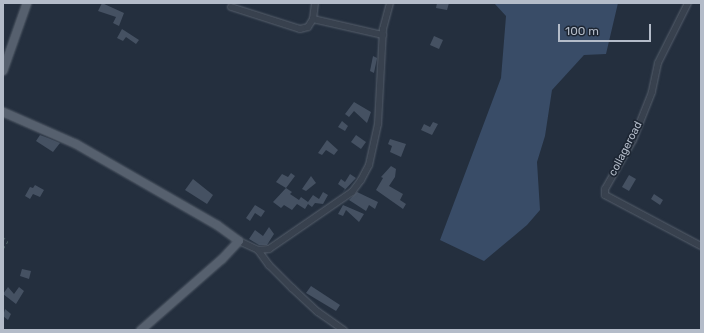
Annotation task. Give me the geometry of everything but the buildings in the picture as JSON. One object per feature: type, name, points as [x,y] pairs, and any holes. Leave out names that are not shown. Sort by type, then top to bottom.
[{"type":"main road","points":[[3,71],[27,3]]},
{"type":"main road","points":[[3,112],[76,144],[217,225],[238,241],[222,259],[141,330]]},
{"type":"street","points":[[231,7],[300,29],[308,27],[313,19],[315,3]]},
{"type":"street","points":[[238,241],[258,250],[269,249],[287,239],[352,192],[361,180],[369,165],[378,124],[383,35],[390,3]]},
{"type":"street","name":"collageroad","points":[[688,3],[658,63],[652,92],[633,140],[605,189],[605,195],[701,246]]},
{"type":"street","points":[[313,19],[383,35]]},
{"type":"street","points":[[258,250],[269,265],[292,288],[318,312],[344,330]]},
{"type":"path","points":[[3,237],[8,241],[3,249]]},
{"type":"water","points":[[494,3],[618,3],[606,54],[584,55],[552,90],[545,136],[537,162],[540,210],[527,225],[484,261],[440,240],[501,78],[506,16]]}]
